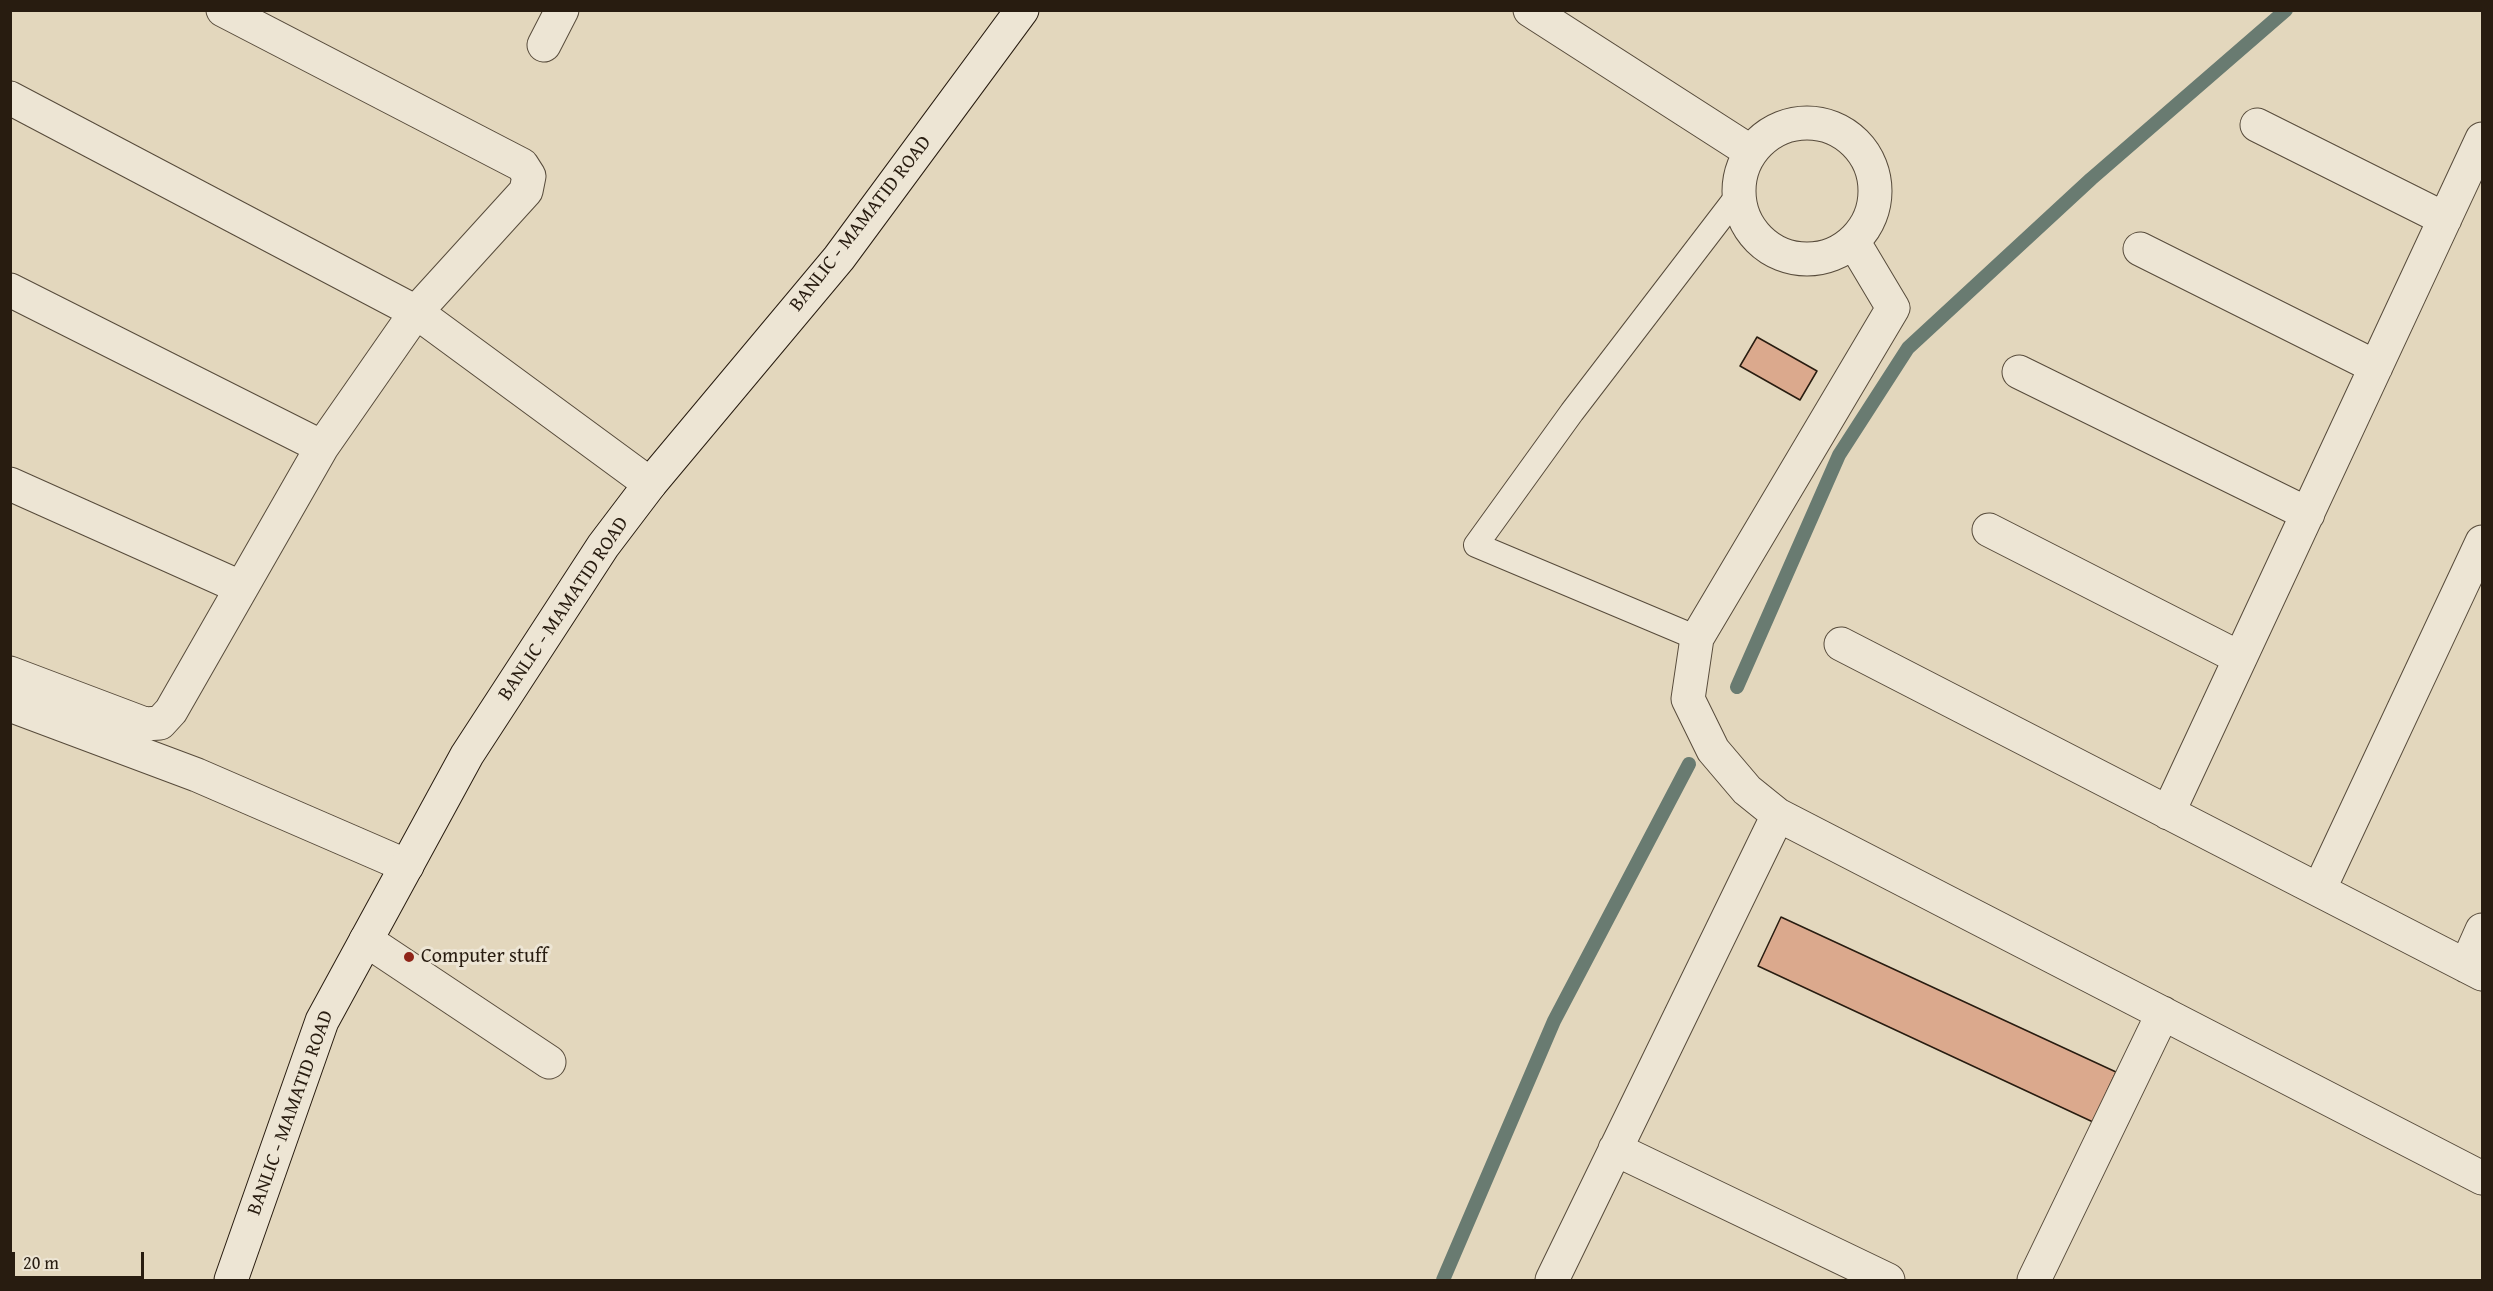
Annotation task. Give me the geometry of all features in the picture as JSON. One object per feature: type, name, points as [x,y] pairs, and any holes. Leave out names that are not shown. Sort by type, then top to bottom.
[{"type":"street","points":[[10,674],[145,724],[160,723],[171,711],[322,447],[416,312],[526,191],[529,176],[522,165],[223,10]]},
{"type":"street","points":[[544,45],[562,10]]},
{"type":"street","name":"BANLIC - MAMATID ROAD","points":[[231,1281],[322,1021],[467,755],[603,546],[650,484],[839,258],[1022,10]]},
{"type":"street","points":[[1530,10],[1751,152]]},
{"type":"street","points":[[10,98],[416,312],[650,484]]},
{"type":"street","points":[[1810,123],[1833,128],[1852,140],[1867,157],[1874,178],[1874,201],[1867,223],[1853,241],[1835,254],[1814,259],[1792,258],[1772,250],[1754,235],[1744,216],[1739,194],[1742,172],[1751,152],[1767,136],[1788,126],[1810,123]]},
{"type":"street","points":[[2257,125],[2445,219]]},
{"type":"street","points":[[2168,813],[2482,139]]},
{"type":"street","points":[[1853,241],[1893,308],[1697,638],[1688,699],[1713,750],[1747,790],[1778,814],[2482,1178]]},
{"type":"street","points":[[2140,249],[2376,367]]},
{"type":"street","points":[[10,290],[322,447]]},
{"type":"street","points":[[2019,372],[2308,514]]},
{"type":"street","points":[[10,484],[240,587]]},
{"type":"street","points":[[1989,530],[2240,658]]},
{"type":"street","points":[[2319,891],[2482,542]]},
{"type":"street","points":[[1840,644],[2474,970],[2482,930]]},
{"type":"street","points":[[10,705],[197,775],[407,866]]},
{"type":"street","points":[[1552,1281],[1778,814]]},
{"type":"street","points":[[366,940],[549,1062]]},
{"type":"street","points":[[2034,1281],[2163,1013]]},
{"type":"street","points":[[1615,1149],[1888,1281]]},
{"type":"lane","points":[[1697,638],[1476,545],[1572,412],[1739,194]]},
{"type":"building","points":[[1757,337],[1817,371],[1800,400],[1740,366]]},
{"type":"building","points":[[1781,917],[2116,1072],[2093,1122],[1758,966]]},
{"type":"waterway","points":[[1737,687],[1839,455],[1908,348],[2091,179],[2286,10]]},
{"type":"waterway","points":[[1443,1280],[1554,1021],[1689,764]]},
{"type":"place","name":"Computer stuff","points":[[409,957]]}]
